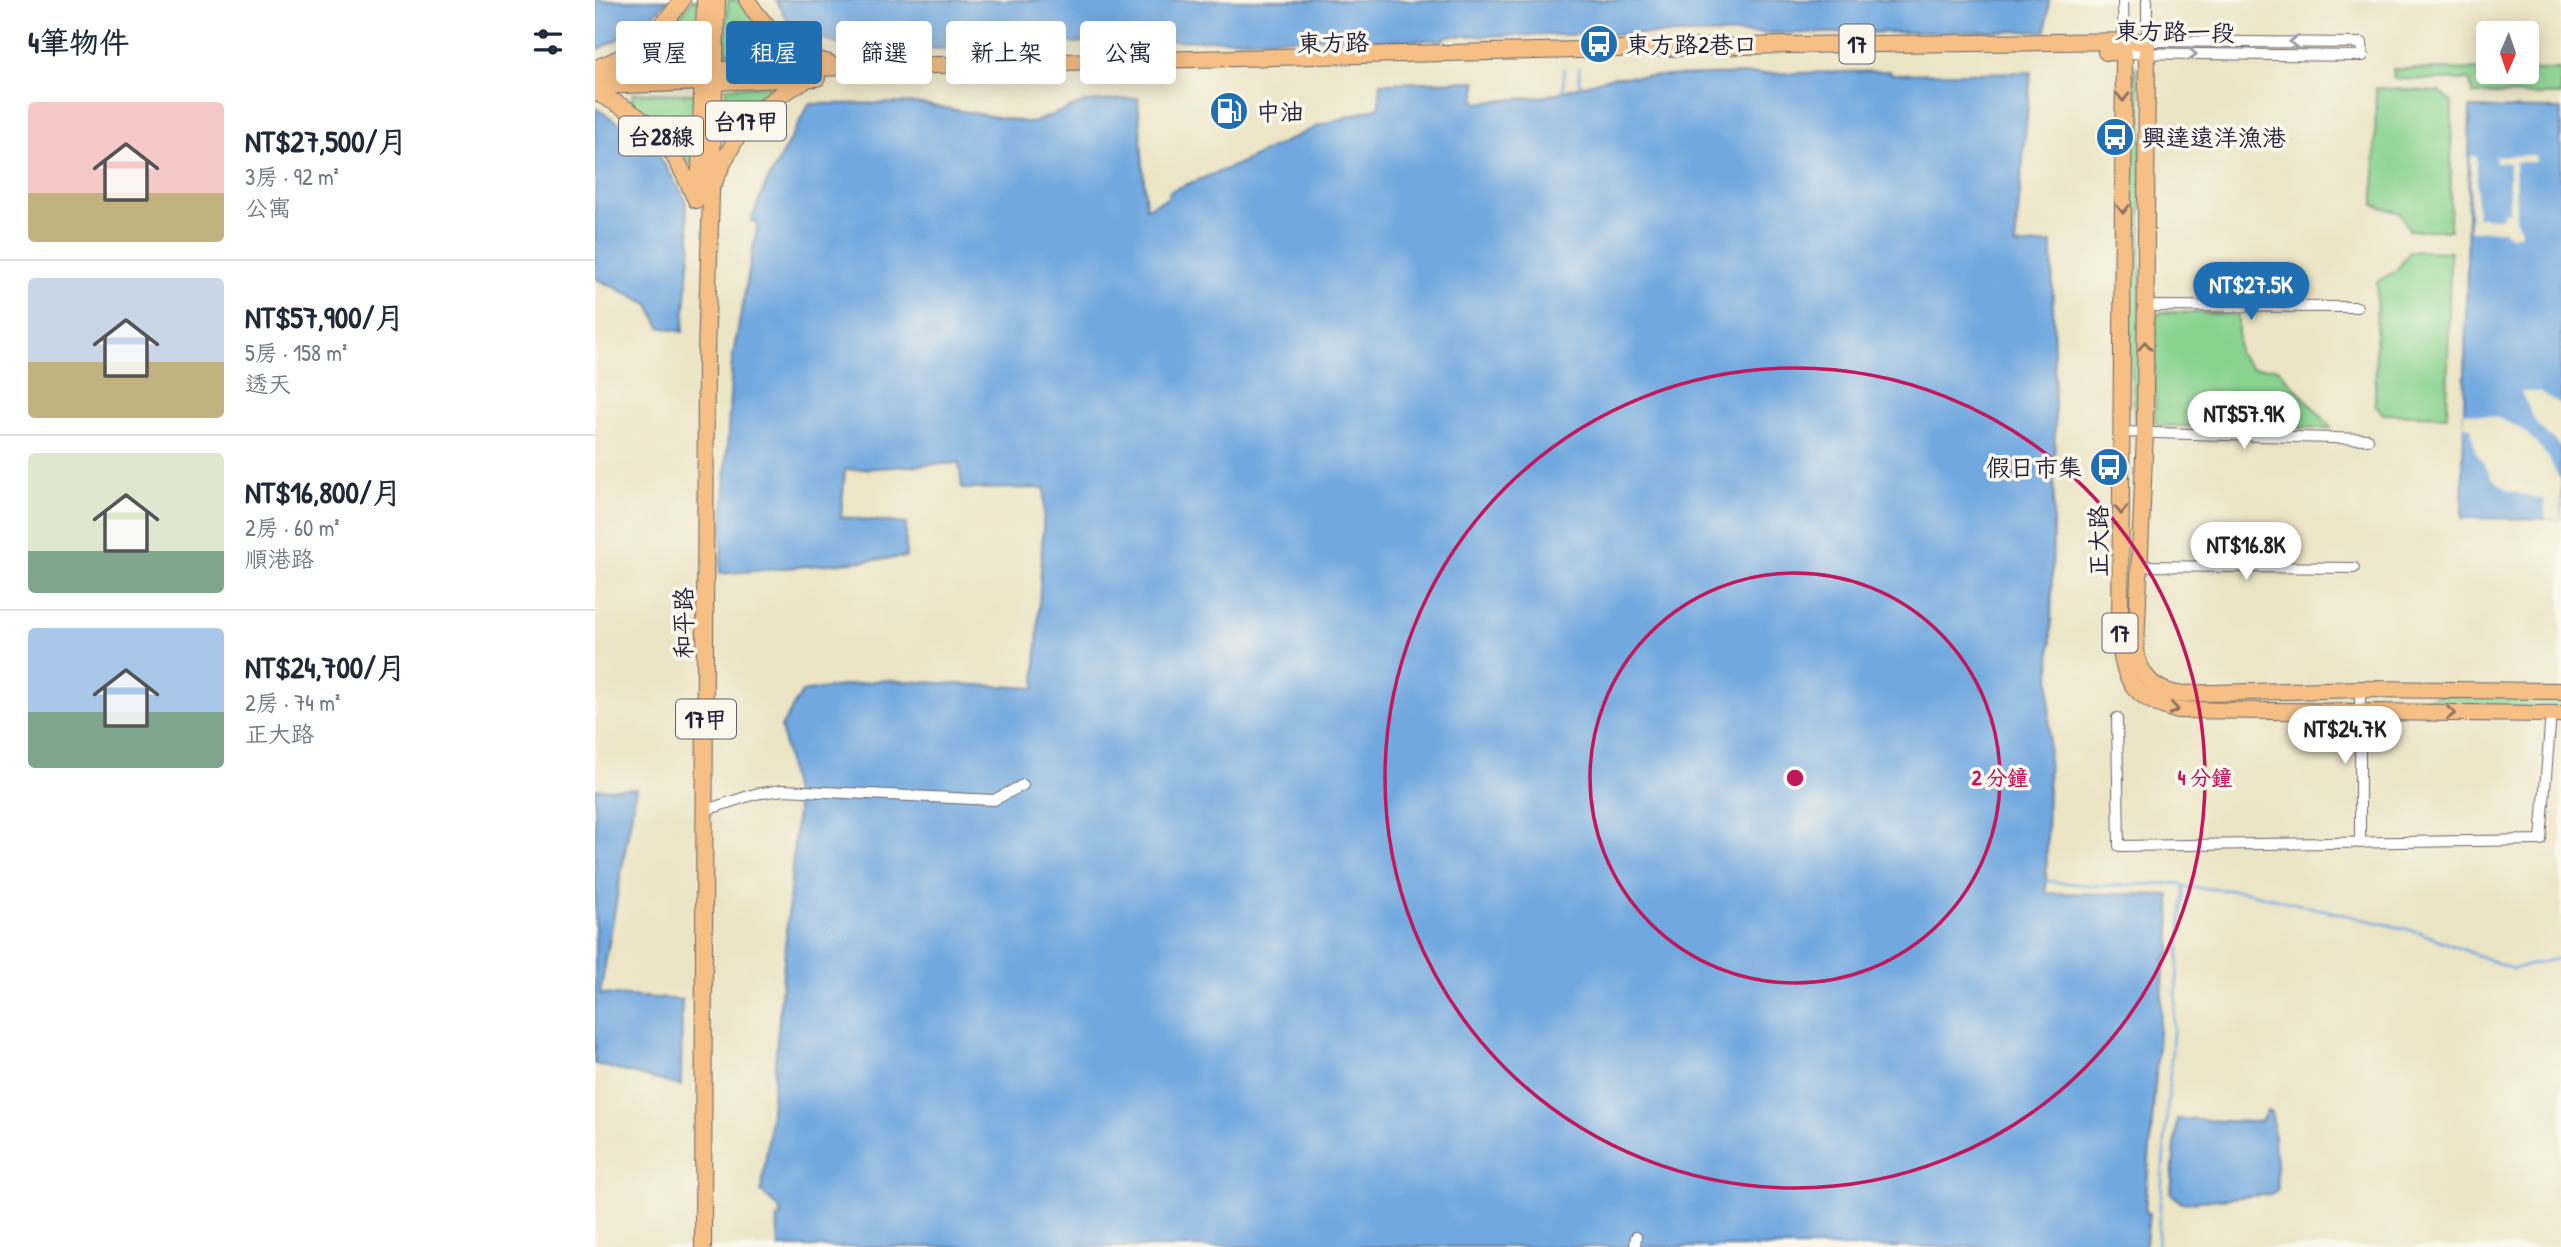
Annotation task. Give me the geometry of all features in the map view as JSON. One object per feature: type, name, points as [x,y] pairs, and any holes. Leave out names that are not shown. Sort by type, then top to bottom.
[{"type":"main road","points":[[595,71],[616,61],[650,38],[682,0]]},
{"type":"main road","name":"和平路","points":[[705,0],[706,21]]},
{"type":"main road","name":"和平路","points":[[712,54],[717,0]]},
{"type":"main road","points":[[747,0],[765,23],[794,48],[836,64]]},
{"type":"main road","name":"正大路","points":[[2124,48],[2121,656],[2131,684],[2142,696],[2175,710],[2556,713]]},
{"type":"main road","name":"東方路一段","points":[[1567,55],[2147,48]]},
{"type":"main road","name":"正大路","points":[[2147,48],[2145,433],[2137,656],[2144,676],[2162,690],[2206,694],[2360,689],[2561,691]]},
{"type":"main road","name":"東方路","points":[[932,66],[1567,55]]},
{"type":"main road","name":"東方路","points":[[822,78],[1567,55]]},
{"type":"main road","name":"東方路","points":[[712,76],[836,68]]},
{"type":"main road","name":"東方路","points":[[595,71],[616,72]]},
{"type":"main road","name":"東方路","points":[[595,86],[618,84]]},
{"type":"main road","name":"和平路","points":[[696,1247],[702,269],[699,206],[709,84]]},
{"type":"main road","name":"和平路","points":[[703,1247],[706,355],[710,84]]},
{"type":"main road","name":"台17甲","points":[[710,191],[747,120],[780,94],[799,84]]},
{"type":"main road","name":"台28線","points":[[595,92],[633,110],[659,133],[699,206]]},
{"type":"street","name":"正大路","points":[[2123,0],[2124,48]]},
{"type":"street","name":"正大路","points":[[2147,0],[2147,48]]},
{"type":"street","name":"東方路一段","points":[[2363,43],[2363,56],[2147,48],[2363,43]]},
{"type":"street","points":[[2145,306],[2357,307]]},
{"type":"street","points":[[2121,432],[2368,439]]},
{"type":"street","points":[[2139,566],[2354,568]]},
{"type":"street","points":[[2360,689],[2360,843]]},
{"type":"street","points":[[2117,718],[2119,846],[2541,840],[2556,713]]},
{"type":"street","points":[[706,810],[755,794],[783,790],[994,800],[1023,785]]},
{"type":"green space","points":[[692,0],[701,0],[701,21],[677,21]]},
{"type":"green space","points":[[728,0],[742,0],[761,21],[727,21]]},
{"type":"green space","points":[[2135,65],[2142,121],[2139,423],[2135,423],[2131,366],[2128,115]]},
{"type":"green space","points":[[2393,69],[2476,69],[2476,84],[2539,84],[2539,70],[2561,70],[2561,95],[2472,94],[2470,80],[2394,79]]},
{"type":"green space","points":[[769,86],[773,91],[729,143],[724,139],[726,87]]},
{"type":"green space","points":[[2376,88],[2440,92],[2452,103],[2450,230],[2409,230],[2401,213],[2374,205]]},
{"type":"green space","points":[[634,93],[699,94],[696,166],[690,164],[663,126],[630,102]]},
{"type":"green space","points":[[2410,251],[2450,252],[2447,416],[2383,414],[2375,404],[2377,282],[2397,270]]},
{"type":"green space","points":[[2161,312],[2238,314],[2238,353],[2251,368],[2277,368],[2332,428],[2160,426],[2155,423],[2155,318]]},
{"type":"green space","points":[[2440,695],[2561,696],[2561,709],[2385,704],[2386,701],[2412,701]]},
{"type":"water","points":[[595,0],[668,0],[649,21],[616,21],[616,40],[595,51]]},
{"type":"water","points":[[776,0],[2049,0],[2046,31],[1447,36],[1443,40],[1369,41],[1362,37],[1176,41],[1176,21],[1080,21],[1080,43],[1066,43],[1066,21],[946,21],[946,49],[932,49],[932,21],[836,21],[836,44],[822,38],[822,21],[788,21]]},
{"type":"water","points":[[1890,71],[1891,74],[2031,72],[2015,246],[2052,243],[2055,422],[2046,893],[2170,895],[2171,953],[2165,958],[2145,1212],[2149,1213],[2146,1243],[2142,1247],[779,1247],[777,1218],[781,1217],[780,1209],[761,1192],[769,1134],[797,810],[781,727],[802,692],[882,680],[1035,688],[1045,488],[962,489],[959,463],[845,470],[841,517],[906,524],[906,557],[720,574],[732,360],[758,223],[751,221],[765,186],[809,104],[916,103],[1032,123],[1085,102],[1138,98],[1146,208],[1168,198],[1170,191],[1236,165],[1318,126],[1379,107],[1381,83],[1476,81],[1476,103],[1546,96],[1612,77]]},
{"type":"water","points":[[595,108],[651,142],[685,198],[691,244],[683,332],[660,327],[649,304],[595,278]]},
{"type":"water","points":[[2470,108],[2561,109],[2561,519],[2462,518]]},
{"type":"water","points":[[636,788],[600,994],[682,1000],[681,1086],[595,1064],[595,789]]},
{"type":"water","points":[[2267,1111],[2272,1113],[2278,1189],[2271,1194],[2181,1203],[2171,1193],[2177,1119],[2255,1122],[2261,1121]]},
{"type":"pier","points":[[2535,155],[2536,162],[2515,162],[2516,221],[2521,230],[2519,235],[2509,236],[2504,230],[2470,231],[2471,156],[2477,157],[2477,217],[2501,218],[2502,212],[2509,211],[2509,163],[2496,162],[2496,156]]},
{"type":"pier","points":[[2521,392],[2539,392],[2561,405],[2561,447],[2537,425]]},
{"type":"pier","points":[[2464,412],[2496,417],[2518,427],[2535,441],[2549,458],[2560,481],[2561,519],[2546,519],[2544,500],[2508,490],[2493,479],[2475,450],[2471,427],[2464,426]]},
{"type":"waterway","points":[[1579,68],[1580,88]]},
{"type":"waterway","points":[[1563,93],[1564,69]]},
{"type":"waterway","points":[[2046,881],[2099,886],[2179,883],[2184,887],[2242,891],[2419,932],[2512,969],[2561,958]]},
{"type":"waterway","points":[[2157,1247],[2184,887]]},
{"type":"place","name":"東方路2巷口","points":[[1599,44]]},
{"type":"place","name":"中油","points":[[1229,111]]},
{"type":"place","name":"興達遠洋漁港","points":[[2115,137]]},
{"type":"place","name":"假日市集","points":[[2109,467]]}]
